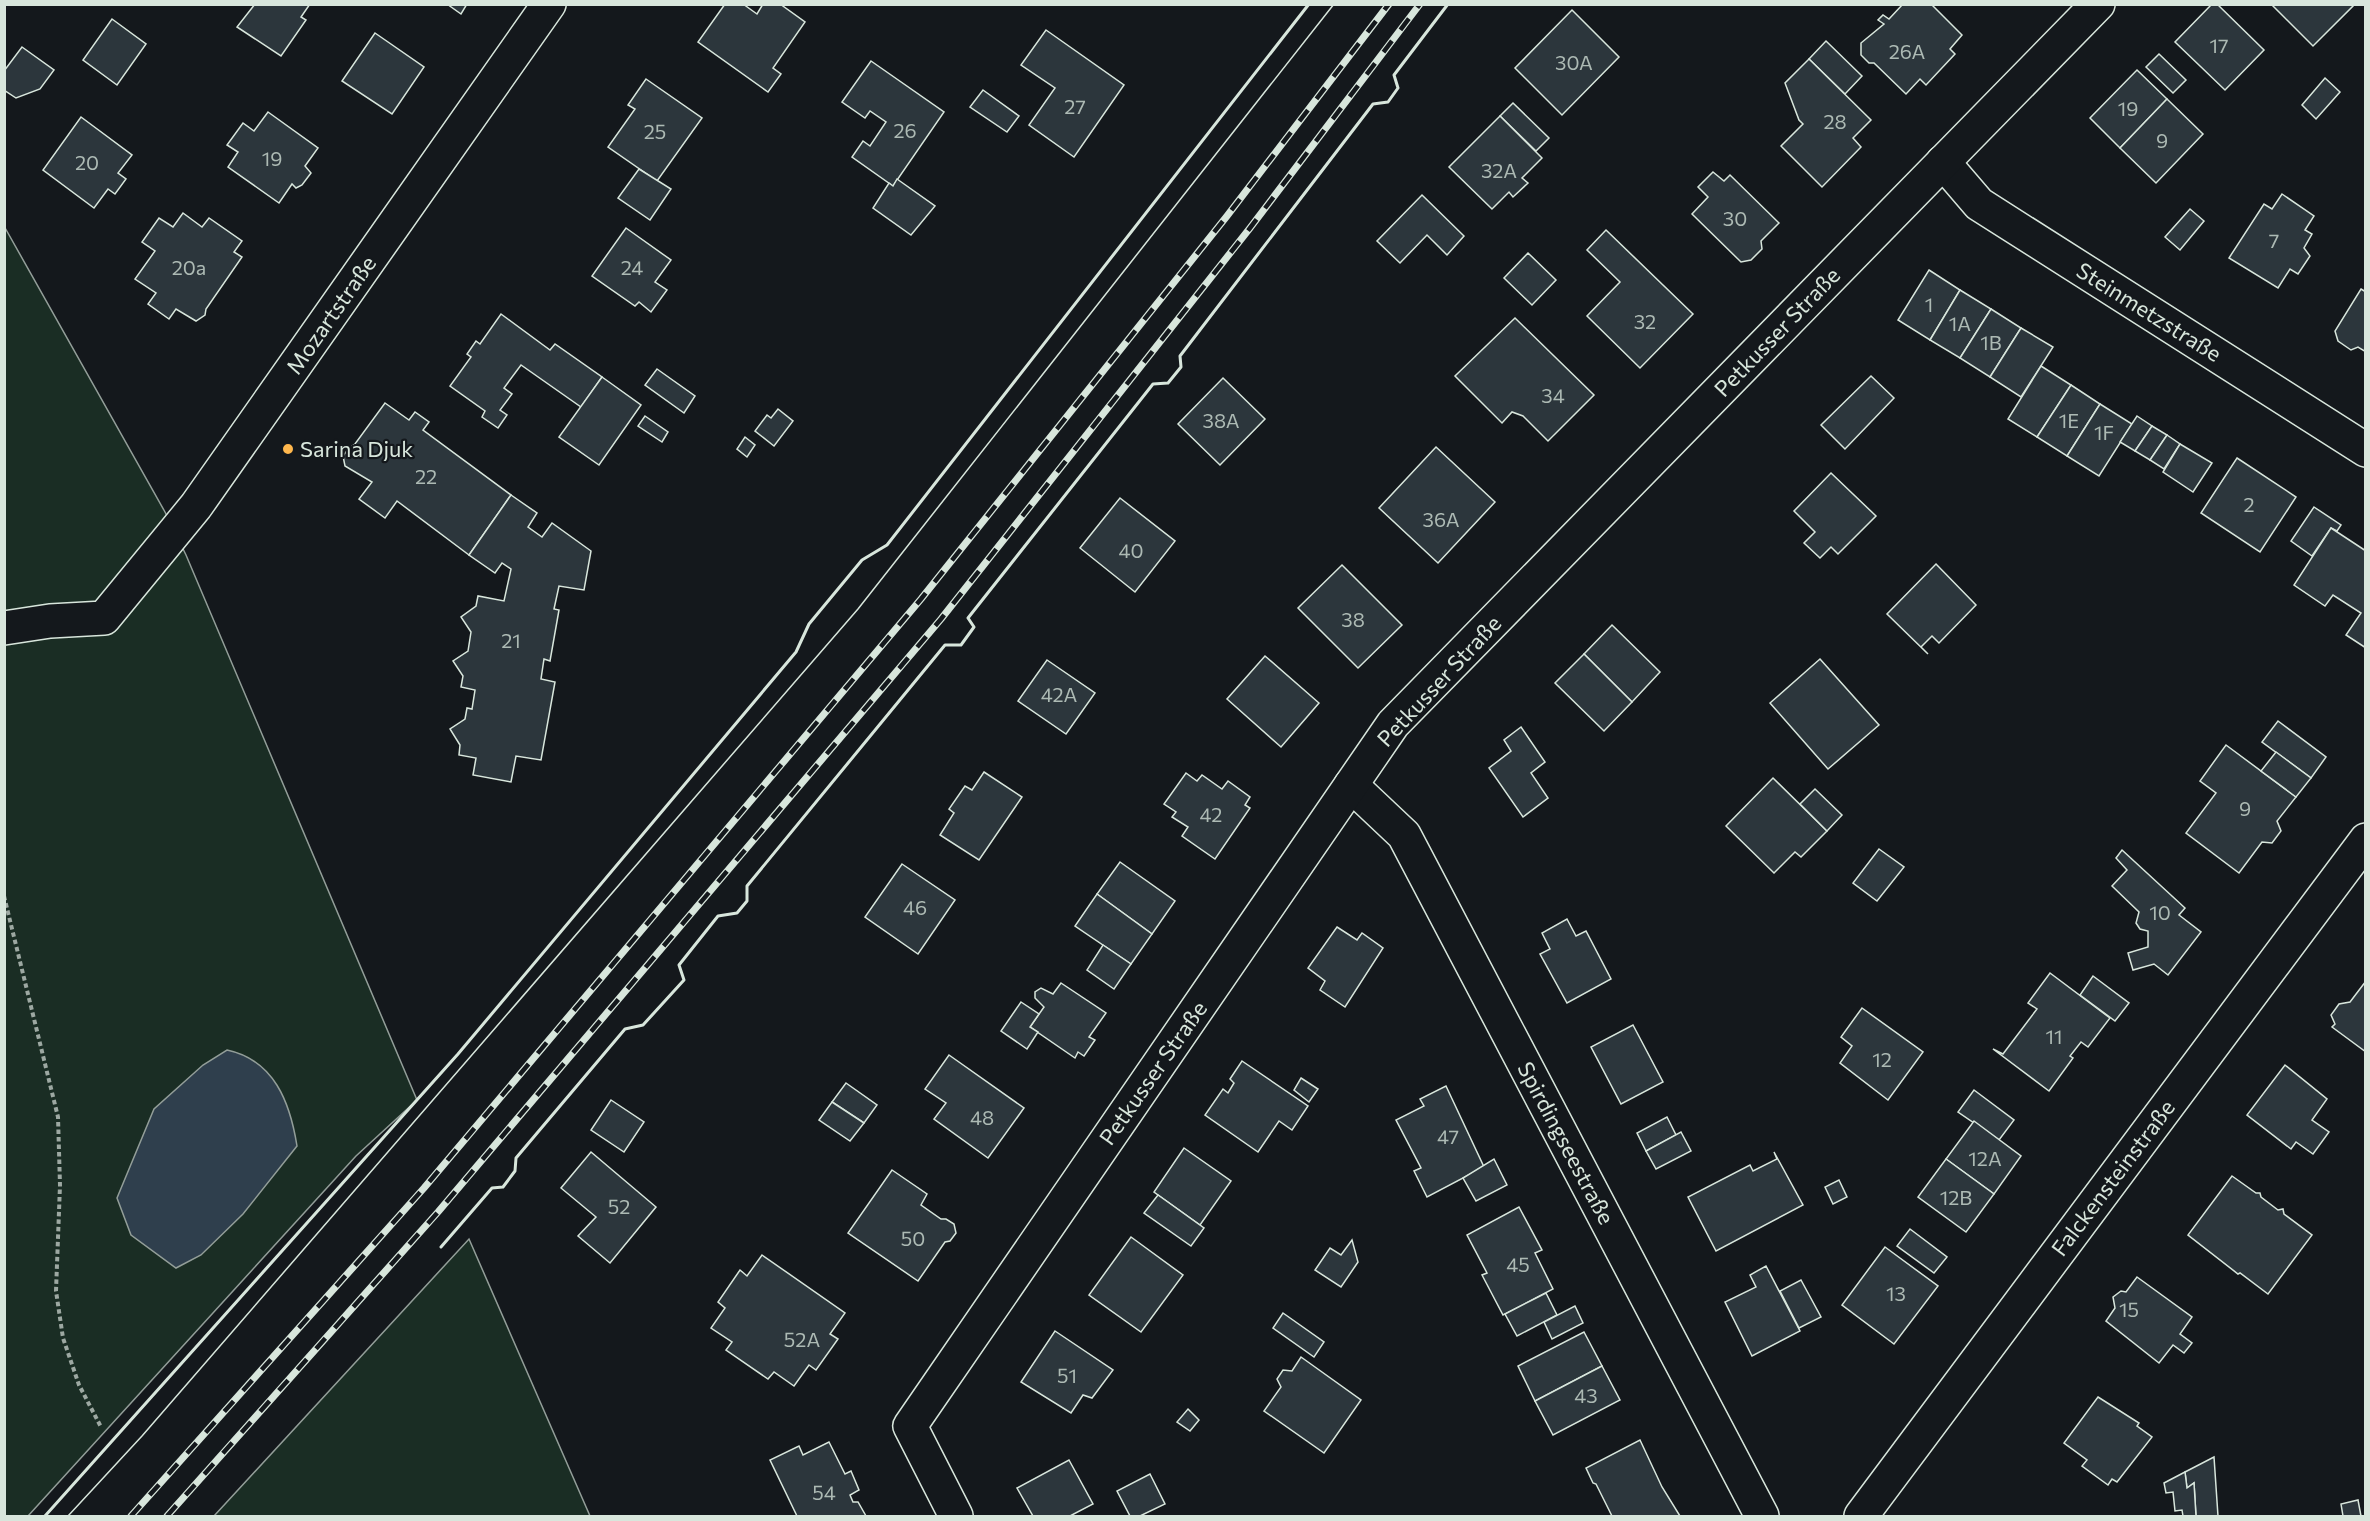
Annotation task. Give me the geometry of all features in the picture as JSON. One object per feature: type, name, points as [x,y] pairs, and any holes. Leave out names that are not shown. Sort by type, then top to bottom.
[{"type":"street","name":"Mozartstraße","points":[[4,628],[50,621],[104,618],[196,506],[549,4]]},
{"type":"street","name":"Petkusser Straße","points":[[956,1516],[910,1426],[1393,724],[2098,4]]},
{"type":"street","name":"Steinmetzstraße","points":[[1943,162],[1979,204],[2366,450]]},
{"type":"street","name":"Spirdingseestraße","points":[[1351,784],[1404,835],[1762,1516]]},
{"type":"street","name":"Falckensteinstraße","points":[[1861,1516],[2366,840]]},
{"type":"path","points":[[4,896],[58,1117],[60,1185],[56,1291],[63,1338],[79,1385],[100,1427]]},
{"type":"green space","points":[[4,226],[165,512],[186,555],[417,1100],[356,1156],[28,1516],[4,1516]]},
{"type":"green space","points":[[469,1239],[590,1516],[214,1516]]},
{"type":"water","points":[[227,1050],[257,1063],[277,1085],[290,1114],[297,1146],[243,1214],[201,1255],[176,1268],[131,1235],[117,1198],[154,1109],[203,1065]]},
{"type":"building","points":[[255,4],[310,4],[301,17],[306,20],[281,56],[237,27]]},
{"type":"building","points":[[447,4],[467,4],[461,14]]},
{"type":"building","points":[[725,4],[743,4],[757,14],[763,4],[780,4],[805,22],[773,68],[781,74],[768,92],[698,42]]},
{"type":"building","points":[[1903,4],[1931,4],[1962,35],[1950,49],[1955,54],[1926,85],[1920,79],[1906,94],[1874,63],[1869,63],[1861,55],[1861,43],[1884,24],[1878,20],[1883,15],[1889,19]]},
{"type":"building","points":[[2212,4],[2217,4],[2264,50],[2225,90],[2175,42]]},
{"type":"building","points":[[2271,4],[2352,4],[2353,6],[2313,46]]},
{"type":"building","points":[[1572,10],[1619,57],[1562,115],[1515,68]]},
{"type":"building","points":[[112,19],[146,44],[117,85],[83,60]]},
{"type":"building","points":[[1046,30],[1124,85],[1074,157],[1029,125],[1055,88],[1021,65]]},
{"type":"building","points":[[375,33],[424,67],[392,114],[342,81]]},
{"type":"building","points":[[1826,41],[1862,76],[1845,94],[1809,59]]},
{"type":"building","points":[[22,47],[54,70],[40,89],[16,98],[4,90],[4,71]]},
{"type":"building","points":[[2159,54],[2186,80],[2173,93],[2146,67]]},
{"type":"building","points":[[1809,59],[1871,120],[1853,138],[1861,147],[1822,187],[1781,146],[1803,124],[1799,120],[1785,83]]},
{"type":"building","points":[[871,61],[944,112],[893,186],[852,157],[863,141],[870,146],[886,122],[870,111],[865,118],[842,102]]},
{"type":"building","points":[[2137,70],[2167,99],[2120,148],[2090,118]]},
{"type":"building","points":[[2325,78],[2340,92],[2316,119],[2302,105]]},
{"type":"building","points":[[646,79],[702,118],[657,181],[608,147],[635,109],[628,105]]},
{"type":"building","points":[[983,90],[1019,116],[1007,132],[970,107]]},
{"type":"building","points":[[2167,99],[2203,134],[2156,183],[2120,148]]},
{"type":"building","points":[[1513,103],[1549,138],[1536,151],[1500,116]]},
{"type":"building","points":[[268,112],[318,148],[305,166],[311,173],[302,185],[296,188],[292,184],[279,203],[228,167],[238,152],[227,145],[243,123],[254,131]]},
{"type":"building","points":[[1500,116],[1542,158],[1522,178],[1528,183],[1513,197],[1509,192],[1492,209],[1449,167]]},
{"type":"building","points":[[81,117],[132,155],[118,173],[126,179],[115,194],[108,189],[94,208],[43,170]]},
{"type":"building","points":[[639,169],[671,189],[650,220],[618,198]]},
{"type":"building","points":[[1713,172],[1724,181],[1730,175],[1779,223],[1761,241],[1762,249],[1751,260],[1741,262],[1692,214],[1708,197],[1698,187]]},
{"type":"building","points":[[897,179],[935,206],[911,235],[873,208],[889,183],[893,186]]},
{"type":"building","points":[[2282,194],[2314,216],[2305,230],[2312,234],[2304,248],[2310,256],[2298,274],[2290,269],[2278,288],[2229,258],[2264,204],[2272,209]]},
{"type":"building","points":[[1422,195],[1464,236],[1447,255],[1427,235],[1400,263],[1377,241]]},
{"type":"building","points":[[2190,209],[2204,221],[2180,250],[2165,237]]},
{"type":"building","points":[[183,213],[202,227],[209,218],[242,241],[234,252],[242,257],[206,309],[205,315],[196,321],[176,309],[169,319],[148,304],[156,293],[135,279],[155,251],[142,242],[159,218],[173,227]]},
{"type":"building","points":[[626,228],[671,260],[655,282],[667,290],[651,312],[639,302],[635,306],[592,276]]},
{"type":"building","points":[[1606,230],[1693,314],[1640,368],[1587,316],[1620,282],[1587,250]]},
{"type":"building","points":[[1528,253],[1556,280],[1532,305],[1504,278]]},
{"type":"building","points":[[1929,270],[1960,290],[1930,340],[1898,320]]},
{"type":"building","points":[[2361,289],[2366,292],[2366,352],[2358,347],[2351,350],[2338,341],[2335,331]]},
{"type":"building","points":[[1960,290],[1991,309],[1960,358],[1930,340]]},
{"type":"building","points":[[1991,309],[2021,328],[1990,377],[1960,358]]},
{"type":"building","points":[[501,314],[550,350],[555,344],[602,377],[581,407],[521,365],[504,388],[512,394],[500,410],[507,415],[498,428],[482,417],[485,411],[450,386],[471,357],[467,354],[476,341],[480,344]]},
{"type":"building","points":[[1515,318],[1594,395],[1548,441],[1523,416],[1512,412],[1502,423],[1455,376]]},
{"type":"building","points":[[2021,328],[2053,347],[2021,397],[1990,377]]},
{"type":"building","points":[[2041,366],[2071,385],[2037,437],[2008,419]]},
{"type":"building","points":[[657,369],[695,396],[684,413],[645,385]]},
{"type":"building","points":[[1871,376],[1894,398],[1845,449],[1821,425]]},
{"type":"building","points":[[602,377],[641,405],[599,465],[559,437]]},
{"type":"building","points":[[1223,378],[1265,419],[1220,465],[1178,424]]},
{"type":"building","points":[[2071,385],[2100,404],[2067,456],[2037,437]]},
{"type":"building","points":[[385,403],[409,420],[415,412],[429,422],[423,430],[511,495],[469,555],[397,501],[385,518],[359,499],[372,482],[345,466],[343,456],[355,444]]},
{"type":"building","points":[[2100,404],[2132,424],[2099,476],[2067,456]]},
{"type":"building","points":[[778,409],[793,421],[774,446],[755,431],[767,415],[771,418]]},
{"type":"building","points":[[645,416],[668,432],[662,442],[638,426]]},
{"type":"building","points":[[2137,416],[2152,426],[2135,451],[2120,442]]},
{"type":"building","points":[[2152,426],[2167,435],[2150,460],[2135,451]]},
{"type":"building","points":[[2167,435],[2180,444],[2164,469],[2150,460]]},
{"type":"building","points":[[745,437],[755,445],[747,457],[737,449]]},
{"type":"building","points":[[2180,444],[2212,463],[2193,492],[2163,472]]},
{"type":"building","points":[[1436,447],[1495,502],[1438,563],[1379,508]]},
{"type":"building","points":[[2237,458],[2296,497],[2260,552],[2201,513]]},
{"type":"building","points":[[1831,473],[1876,516],[1838,554],[1831,547],[1820,558],[1804,543],[1815,532],[1794,511]]},
{"type":"building","points":[[511,495],[537,513],[528,527],[542,537],[552,523],[591,551],[584,590],[559,586],[554,609],[559,610],[550,661],[544,659],[541,679],[555,682],[541,760],[516,756],[511,782],[473,775],[476,758],[459,755],[460,745],[450,729],[465,719],[467,708],[472,709],[475,690],[461,687],[463,676],[453,661],[468,651],[471,632],[461,617],[476,606],[478,596],[504,601],[511,569],[502,563],[495,573],[469,555]]},
{"type":"building","points":[[1120,498],[1175,541],[1135,592],[1080,548]]},
{"type":"building","points":[[2314,507],[2341,525],[2337,531],[2331,528],[2312,556],[2291,541]]},
{"type":"building","points":[[2331,528],[2366,551],[2366,648],[2346,635],[2361,613],[2333,595],[2325,606],[2294,585]]},
{"type":"building","points":[[1936,564],[1976,605],[1939,643],[1932,636],[1921,647],[1928,654],[1887,614]]},
{"type":"building","points":[[1342,565],[1402,625],[1358,668],[1298,608]]},
{"type":"building","points":[[1612,625],[1660,672],[1632,702],[1584,654]]},
{"type":"building","points":[[1584,654],[1632,702],[1604,731],[1555,683]]},
{"type":"building","points":[[1265,656],[1319,703],[1281,747],[1227,699]]},
{"type":"building","points":[[1820,659],[1879,725],[1828,769],[1770,703]]},
{"type":"building","points":[[1047,660],[1095,693],[1066,734],[1018,701]]},
{"type":"building","points":[[2278,721],[2326,757],[2311,778],[2262,742]]},
{"type":"building","points":[[1521,727],[1545,762],[1531,773],[1548,798],[1523,817],[1489,768],[1511,751],[1504,740]]},
{"type":"building","points":[[2226,745],[2296,797],[2277,821],[2281,831],[2272,843],[2262,842],[2239,873],[2186,833],[2216,793],[2200,781]]},
{"type":"building","points":[[2276,752],[2311,778],[2296,797],[2261,771]]},
{"type":"building","points":[[984,772],[1022,797],[979,860],[940,835],[954,813],[949,809],[965,786],[972,790]]},
{"type":"building","points":[[1186,773],[1197,781],[1202,775],[1222,789],[1228,781],[1250,797],[1245,805],[1250,808],[1215,859],[1182,836],[1188,827],[1172,817],[1176,812],[1164,804]]},
{"type":"building","points":[[1773,778],[1827,831],[1801,857],[1795,852],[1774,873],[1726,826]]},
{"type":"building","points":[[1815,789],[1842,815],[1827,831],[1800,804]]},
{"type":"building","points":[[1879,849],[1904,867],[1877,901],[1853,883]]},
{"type":"building","points":[[2122,850],[2185,908],[2179,915],[2201,932],[2168,975],[2154,964],[2133,970],[2128,953],[2148,947],[2148,931],[2140,929],[2136,923],[2139,912],[2112,886],[2127,870],[2116,858]]},
{"type":"building","points":[[1120,862],[1175,901],[1152,934],[1097,894]]},
{"type":"building","points":[[902,864],[955,900],[918,954],[865,917]]},
{"type":"building","points":[[1097,894],[1152,934],[1131,964],[1075,926]]},
{"type":"building","points":[[1567,919],[1576,936],[1586,931],[1611,979],[1567,1003],[1540,954],[1550,949],[1542,933]]},
{"type":"building","points":[[1337,927],[1357,940],[1362,933],[1383,948],[1345,1007],[1320,990],[1325,981],[1308,968]]},
{"type":"building","points":[[1103,945],[1131,964],[1114,989],[1087,970]]},
{"type":"building","points":[[2050,973],[2110,1018],[2088,1047],[2081,1042],[2070,1056],[2073,1058],[2049,1091],[1993,1049],[2003,1054],[2037,1009],[2028,1003]]},
{"type":"building","points":[[2093,976],[2129,1003],[2115,1021],[2080,995]]},
{"type":"building","points":[[2366,981],[2366,1052],[2332,1027],[2335,1024],[2331,1015],[2339,1004],[2350,1002]]},
{"type":"building","points":[[1061,983],[1106,1013],[1089,1037],[1095,1040],[1084,1056],[1078,1052],[1075,1058],[1030,1027],[1044,1007],[1035,998],[1035,992],[1041,988],[1053,994]]},
{"type":"building","points":[[1021,1002],[1039,1014],[1030,1027],[1038,1032],[1027,1049],[1001,1031]]},
{"type":"building","points":[[1862,1008],[1923,1052],[1888,1100],[1840,1063],[1852,1046],[1841,1037]]},
{"type":"building","points":[[1633,1025],[1663,1082],[1621,1104],[1591,1047]]},
{"type":"building","points":[[949,1055],[1024,1108],[988,1158],[934,1119],[946,1103],[925,1089]]},
{"type":"building","points":[[1242,1061],[1308,1106],[1292,1130],[1279,1121],[1258,1152],[1205,1115],[1223,1089],[1228,1093],[1234,1083],[1230,1079]]},
{"type":"building","points":[[2285,1065],[2327,1099],[2312,1120],[2329,1132],[2313,1154],[2296,1142],[2291,1149],[2247,1115]]},
{"type":"building","points":[[1301,1078],[1318,1089],[1309,1102],[1294,1090]]},
{"type":"building","points":[[846,1083],[877,1105],[864,1123],[832,1102]]},
{"type":"building","points":[[1446,1086],[1484,1167],[1427,1197],[1414,1171],[1421,1168],[1396,1120],[1424,1106],[1420,1099]]},
{"type":"building","points":[[1974,1090],[2014,1120],[1999,1140],[1958,1112]]},
{"type":"building","points":[[611,1100],[644,1122],[624,1152],[591,1130]]},
{"type":"building","points":[[832,1102],[864,1123],[850,1141],[819,1120]]},
{"type":"building","points":[[1667,1117],[1676,1135],[1646,1151],[1637,1133]]},
{"type":"building","points":[[1974,1121],[2021,1156],[1994,1194],[1946,1159]]},
{"type":"building","points":[[1681,1132],[1691,1151],[1656,1169],[1646,1151]]},
{"type":"building","points":[[1184,1148],[1231,1181],[1200,1225],[1154,1192]]},
{"type":"building","points":[[591,1152],[656,1207],[610,1263],[578,1236],[596,1217],[561,1188]]},
{"type":"building","points":[[1774,1152],[1803,1205],[1716,1251],[1688,1197],[1750,1165],[1753,1171],[1777,1159]]},
{"type":"building","points":[[1494,1159],[1507,1185],[1476,1201],[1463,1178]]},
{"type":"building","points":[[1946,1159],[1994,1194],[1966,1232],[1918,1197]]},
{"type":"building","points":[[892,1170],[927,1194],[921,1205],[941,1219],[954,1224],[956,1233],[950,1241],[945,1242],[918,1281],[848,1233]]},
{"type":"building","points":[[2232,1176],[2256,1193],[2260,1193],[2261,1197],[2278,1210],[2283,1209],[2284,1214],[2312,1235],[2268,1294],[2188,1235]]},
{"type":"building","points":[[1839,1180],[1847,1197],[1833,1204],[1825,1187]]},
{"type":"building","points":[[1158,1195],[1204,1228],[1191,1246],[1144,1213]]},
{"type":"building","points":[[1519,1207],[1542,1250],[1535,1253],[1553,1289],[1503,1315],[1482,1275],[1487,1273],[1467,1235]]},
{"type":"building","points":[[1910,1229],[1947,1257],[1934,1273],[1897,1246]]},
{"type":"building","points":[[1131,1237],[1183,1275],[1141,1332],[1089,1295]]},
{"type":"building","points":[[1352,1240],[1358,1262],[1341,1287],[1315,1270],[1330,1248],[1341,1255]]},
{"type":"building","points":[[1885,1247],[1938,1286],[1894,1344],[1842,1305]]},
{"type":"building","points":[[762,1255],[845,1313],[830,1334],[838,1339],[816,1370],[809,1365],[794,1386],[774,1372],[768,1379],[726,1350],[732,1342],[711,1328],[725,1308],[718,1302],[740,1270],[747,1276]]},
{"type":"building","points":[[1766,1266],[1800,1331],[1752,1356],[1725,1302],[1756,1287],[1750,1275]]},
{"type":"building","points":[[2137,1277],[2192,1317],[2180,1334],[2192,1343],[2184,1353],[2173,1345],[2159,1363],[2106,1321],[2115,1308],[2113,1297],[2121,1291],[2126,1292]]},
{"type":"building","points":[[1801,1280],[1821,1317],[1799,1328],[1780,1291]]},
{"type":"building","points":[[1546,1293],[1557,1315],[1517,1336],[1505,1314]]},
{"type":"building","points":[[1575,1306],[1583,1323],[1552,1339],[1544,1322]]},
{"type":"building","points":[[1283,1313],[1324,1342],[1314,1357],[1273,1328]]},
{"type":"building","points":[[1055,1331],[1113,1370],[1092,1398],[1083,1395],[1071,1413],[1021,1382]]},
{"type":"building","points":[[1584,1332],[1602,1366],[1535,1401],[1518,1366]]},
{"type":"building","points":[[1301,1357],[1361,1400],[1324,1453],[1264,1411],[1281,1387],[1277,1379],[1283,1370],[1292,1371]]},
{"type":"building","points":[[1602,1366],[1620,1400],[1553,1435],[1535,1401]]},
{"type":"building","points":[[2098,1397],[2139,1423],[2137,1426],[2152,1437],[2117,1482],[2112,1479],[2108,1485],[2082,1466],[2087,1460],[2064,1443]]},
{"type":"building","points":[[1188,1409],[1199,1420],[1190,1431],[1177,1422]]},
{"type":"building","points":[[1640,1440],[1662,1487],[1680,1516],[1612,1516],[1596,1484],[1593,1483],[1586,1468]]},
{"type":"building","points":[[829,1442],[845,1474],[851,1471],[859,1490],[850,1495],[853,1502],[858,1502],[866,1516],[797,1516],[770,1460],[799,1446],[803,1455]]},
{"type":"building","points":[[2214,1457],[2218,1516],[2196,1516],[2194,1483],[2187,1488],[2185,1472]]},
{"type":"building","points":[[1069,1460],[1093,1504],[1070,1516],[1033,1516],[1017,1488]]},
{"type":"building","points":[[2185,1472],[2187,1488],[2194,1483],[2196,1516],[2183,1516],[2182,1510],[2175,1511],[2173,1492],[2166,1493],[2164,1483]]},
{"type":"building","points":[[1150,1474],[1165,1504],[1140,1516],[1130,1516],[1117,1491]]},
{"type":"building","points":[[2358,1500],[2361,1516],[2343,1516],[2341,1504]]},
{"type":"tram line","points":[[68,1516],[142,1436],[858,609],[1334,4]]},
{"type":"railway","points":[[131,1516],[424,1188],[921,599],[1227,216],[1389,4]]},
{"type":"railway","points":[[167,1516],[438,1212],[941,619],[1250,228],[1420,4]]},
{"type":"wall","points":[[45,1516],[458,1054],[796,652],[809,624],[862,560],[887,545],[1309,4]]},
{"type":"wall","points":[[441,1247],[492,1188],[503,1187],[515,1171],[516,1158],[625,1029],[643,1025],[684,980],[679,965],[718,916],[737,913],[747,901],[747,886],[945,645],[961,645],[974,627],[968,618],[1153,384],[1168,383],[1181,367],[1180,356],[1373,104],[1388,102],[1398,88],[1394,75],[1448,4]]},
{"type":"place","name":"Sarina Djuk","points":[[288,449]]}]
